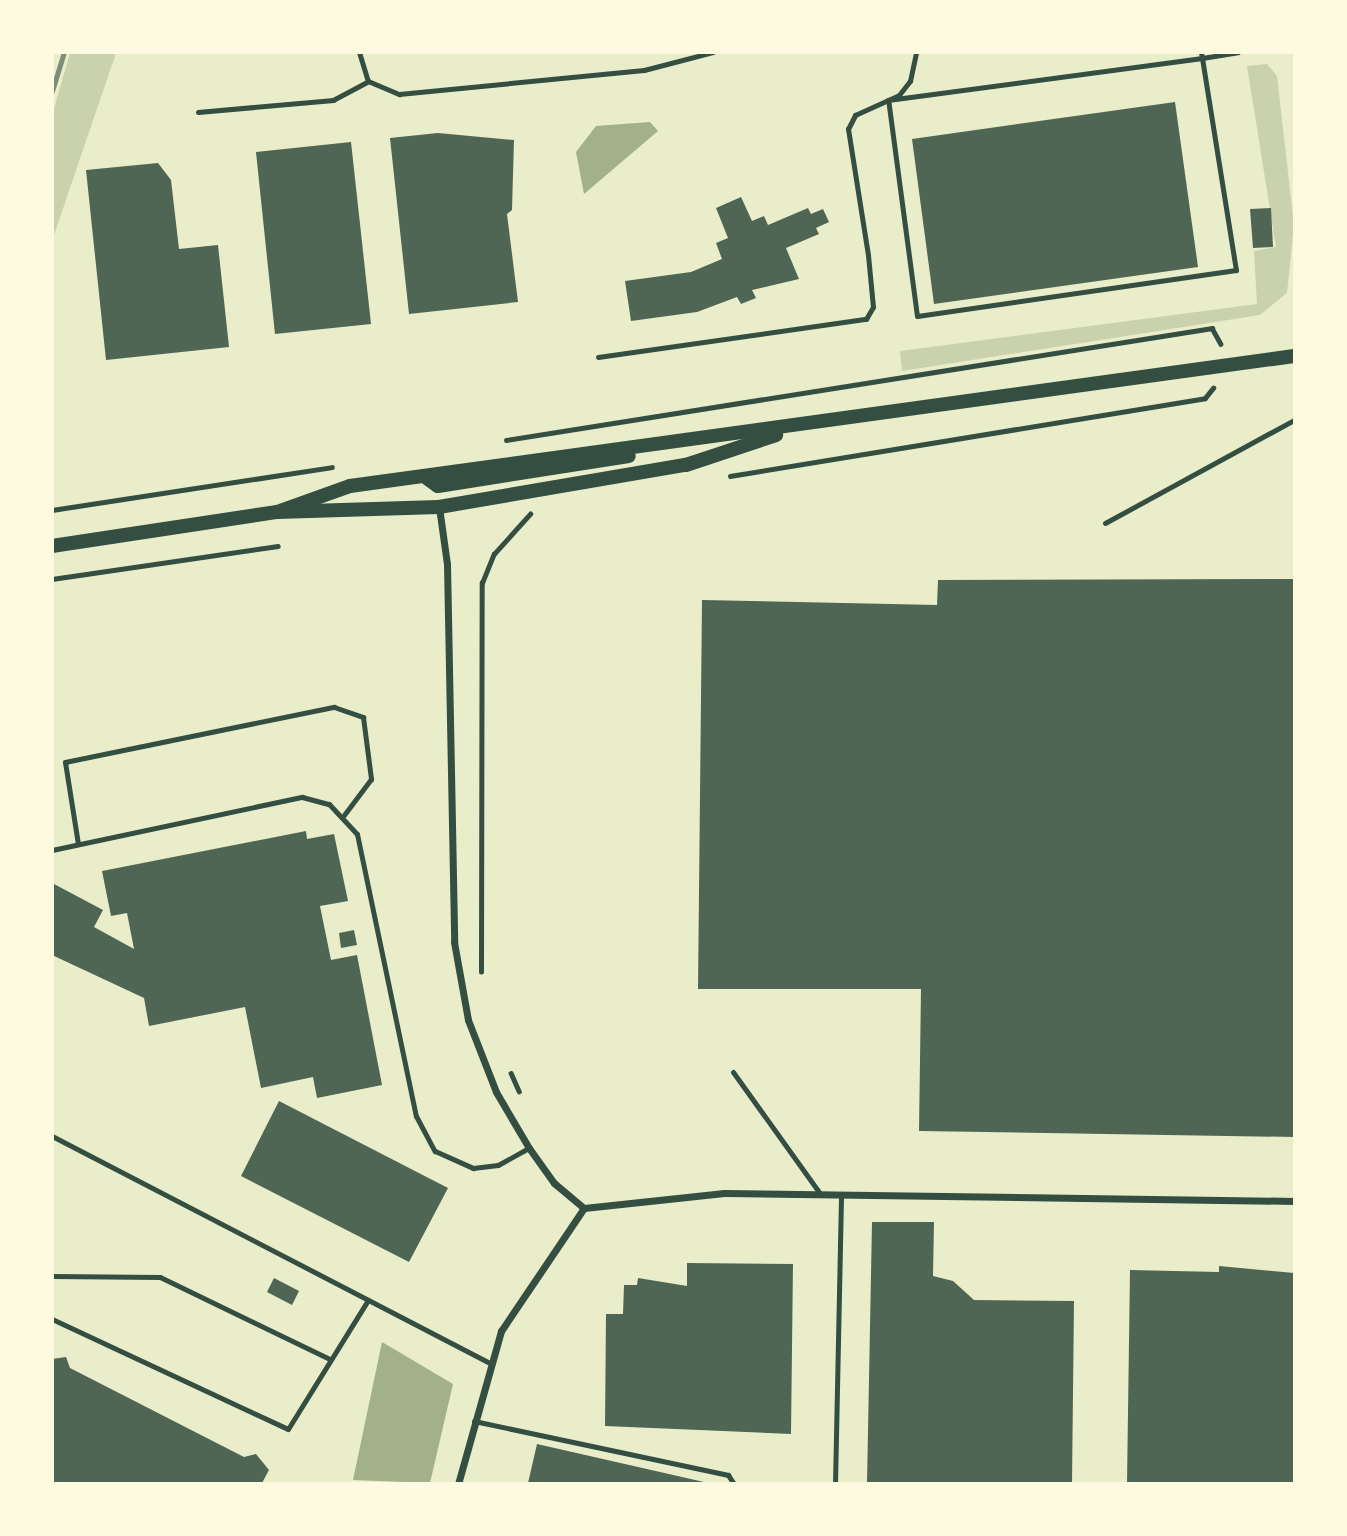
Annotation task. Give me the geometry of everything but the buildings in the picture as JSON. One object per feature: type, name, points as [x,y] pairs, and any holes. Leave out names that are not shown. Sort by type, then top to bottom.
[{"type":"main road","points":[[277,512],[350,486],[1294,356]]},
{"type":"main road","points":[[52,546],[277,512],[439,507],[580,480],[686,465],[808,424]]},
{"type":"main road","points":[[424,476],[438,486],[607,462],[698,439]]},
{"type":"main road","points":[[438,486],[439,507]]},
{"type":"street","points":[[439,507],[446,553],[454,942],[468,1020],[496,1092],[529,1147],[554,1182],[584,1208],[616,1208],[667,1194],[1294,1201]]},
{"type":"street","points":[[458,1483],[472,1420],[489,1363],[516,1302],[584,1208]]},
{"type":"lane","points":[[359,52],[368,81]]},
{"type":"lane","points":[[368,81],[399,94],[644,70],[713,52]]},
{"type":"lane","points":[[598,357],[866,319],[873,307],[868,256],[848,129],[855,115],[888,100],[911,81],[916,52]]},
{"type":"lane","points":[[888,100],[1238,52]]},
{"type":"lane","points":[[888,100],[917,316],[1236,270],[1202,55]]},
{"type":"lane","points":[[198,112],[333,100],[368,81]]},
{"type":"lane","points":[[1105,523],[1294,420]]},
{"type":"lane","points":[[78,844],[65,762],[334,706],[363,717],[371,779],[344,815]]},
{"type":"lane","points":[[52,850],[302,797],[318,798],[344,815],[360,845],[416,1115],[435,1151],[473,1168],[498,1166],[529,1147]]},
{"type":"lane","points":[[733,1072],[823,1197]]},
{"type":"lane","points":[[52,1136],[489,1363]]},
{"type":"lane","points":[[835,1483],[841,1198]]},
{"type":"lane","points":[[52,1276],[160,1277],[330,1359]]},
{"type":"lane","points":[[52,1320],[288,1429],[368,1300]]},
{"type":"lane","points":[[472,1420],[727,1475],[734,1483]]},
{"type":"path","points":[[499,441],[1212,328],[1233,364],[1205,398],[723,477]]},
{"type":"path","points":[[52,510],[341,466]]},
{"type":"path","points":[[483,988],[476,935],[482,583],[501,544],[536,510]]},
{"type":"path","points":[[52,579],[278,546]]},
{"type":"path","points":[[508,1066],[525,1102]]},
{"type":"shaded area","points":[[70,53],[116,53],[53,238],[53,112]]},
{"type":"shaded area","points":[[1267,64],[1277,76],[1294,225],[1287,293],[1260,315],[902,371],[900,351],[1257,304],[1254,251],[1276,247],[1247,66]]},
{"type":"shaded area","points":[[650,122],[658,131],[584,194],[576,152],[596,126]]},
{"type":"shaded area","points":[[382,1342],[453,1384],[430,1483],[353,1480]]},
{"type":"railway","points":[[52,91],[64,52]]}]
